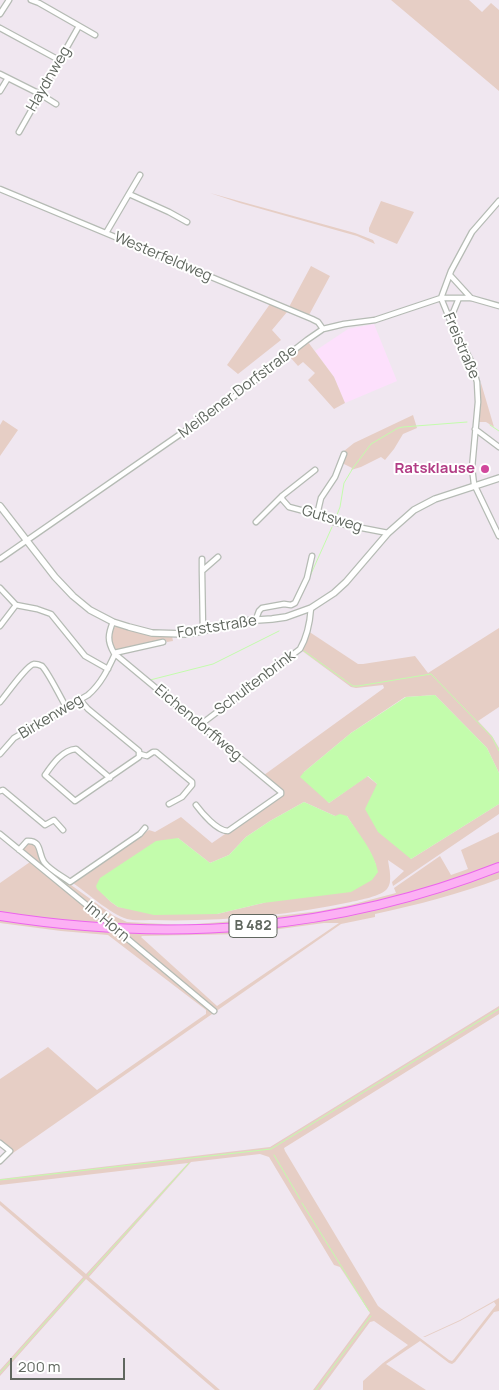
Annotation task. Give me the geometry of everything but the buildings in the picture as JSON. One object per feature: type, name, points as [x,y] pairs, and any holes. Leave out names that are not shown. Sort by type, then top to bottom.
[{"type":"main road","name":"B 482","points":[[0,916],[72,925],[150,930],[195,930],[260,926],[328,916],[387,904],[499,867]]},
{"type":"street","points":[[0,14],[8,0]]},
{"type":"street","points":[[31,0],[95,35]]},
{"type":"street","name":"Haydnweg","points":[[19,132],[80,26]]},
{"type":"street","points":[[0,28],[59,60]]},
{"type":"street","points":[[0,74],[56,104]]},
{"type":"street","points":[[0,91],[8,78]]},
{"type":"street","points":[[106,233],[140,175]]},
{"type":"street","name":"Westerfeldweg","points":[[0,189],[312,319],[318,322],[323,329]]},
{"type":"street","points":[[129,194],[187,222]]},
{"type":"street","points":[[441,298],[450,275],[472,232],[499,201]]},
{"type":"street","points":[[450,275],[471,298]]},
{"type":"street","name":"Meißener Dorfstraße","points":[[0,559],[231,399],[323,329],[375,320],[441,298],[471,298],[499,306]]},
{"type":"street","name":"Freistraße","points":[[441,298],[470,361],[477,382],[478,402],[474,429],[472,468],[475,485],[499,536]]},
{"type":"street","points":[[450,320],[459,298]]},
{"type":"street","points":[[474,429],[499,447]]},
{"type":"street","points":[[317,515],[321,498],[335,477],[344,454]]},
{"type":"street","points":[[256,522],[282,496],[315,470]]},
{"type":"street","name":"Forststraße","points":[[0,506],[55,577],[90,610],[113,622],[152,632],[175,634],[203,631],[242,620],[286,617],[311,608],[334,594],[388,533],[406,516],[424,504],[499,478]]},
{"type":"street","name":"Gutsweg","points":[[282,496],[282,499],[289,506],[317,515],[336,524],[388,533]]},
{"type":"street","points":[[256,619],[262,608],[295,603],[307,578],[312,556]]},
{"type":"street","points":[[202,571],[218,558]]},
{"type":"street","points":[[202,560],[203,631]]},
{"type":"street","points":[[0,588],[16,605],[51,614],[86,656],[108,670]]},
{"type":"street","points":[[0,626],[16,605]]},
{"type":"street","name":"Schultenbrink","points":[[200,725],[300,649],[308,626],[311,608]]},
{"type":"street","points":[[113,622],[108,637],[114,653]]},
{"type":"street","name":"Forststraße","points":[[114,653],[163,642]]},
{"type":"street","name":"Birkenweg","points":[[0,754],[14,738],[80,700],[95,689],[108,670],[114,653]]},
{"type":"street","name":"Eichendorffweg","points":[[114,653],[281,792],[281,794],[228,831],[223,831],[202,813],[196,805]]},
{"type":"street","points":[[0,702],[26,670],[35,664],[40,665],[45,671],[66,707]]},
{"type":"street","points":[[80,700],[88,709],[139,751],[140,754],[147,756],[156,752],[192,782],[182,797],[169,804]]},
{"type":"street","points":[[110,778],[76,749],[72,749],[57,759],[45,775],[75,801],[110,778],[139,757],[140,754]]},
{"type":"street","points":[[0,791],[3,790],[45,825],[54,820],[63,830]]},
{"type":"street","points":[[19,850],[27,841],[34,841],[44,863],[70,882],[140,834],[144,828]]},
{"type":"street","name":"Im Horn","points":[[0,834],[214,1011]]},
{"type":"street","points":[[0,1143],[10,1151],[0,1161]]},
{"type":"shaded area","points":[[391,0],[469,0],[482,12],[491,3],[499,10],[499,91]]},
{"type":"shaded area","points":[[210,193],[355,233],[373,240],[375,244],[357,236]]},
{"type":"shaded area","points":[[381,201],[414,212],[397,244],[369,232]]},
{"type":"shaded area","points":[[311,266],[330,276],[309,315],[289,307]]},
{"type":"shaded area","points":[[270,304],[287,312],[272,330],[281,340],[238,374],[227,365]]},
{"type":"shaded area","points":[[374,324],[397,381],[345,403],[334,377],[315,351],[348,329]]},
{"type":"shaded area","points":[[308,342],[334,377],[345,403],[334,409],[308,380],[315,373],[303,362],[298,366],[290,357]]},
{"type":"shaded area","points":[[481,383],[494,427],[486,422],[477,422]]},
{"type":"shaded area","points":[[413,415],[417,428],[403,434],[385,460],[381,457],[351,470],[352,468],[342,463],[346,453],[344,451],[354,443]]},
{"type":"shaded area","points":[[3,420],[18,430],[0,456],[0,425]]},
{"type":"shaded area","points":[[117,626],[172,636],[173,641],[167,642],[165,639],[117,650],[113,646],[111,638],[112,629]]},
{"type":"shaded area","points":[[499,628],[499,707],[478,721],[492,736],[499,748],[499,773],[487,748],[435,695],[405,697],[351,733],[304,772],[329,803],[367,776],[377,784],[411,859],[499,804],[499,814],[393,886],[392,882],[404,871],[388,860],[390,883],[387,889],[380,894],[326,907],[251,917],[200,920],[136,920],[127,919],[113,912],[73,883],[149,830],[155,832],[181,817],[212,843],[283,794],[264,775],[384,688],[383,685],[351,687],[301,650],[308,631],[358,664],[415,656],[428,673]],"holes":[[[304,802],[335,816],[347,816],[376,865],[263,903],[217,914],[118,907],[98,889],[178,838],[210,863],[229,855],[246,837]]]},
{"type":"shaded area","points":[[435,695],[487,748],[499,773],[499,804],[411,859],[378,832],[365,809],[377,784],[368,776],[329,803],[300,777],[351,733],[406,697]]},
{"type":"shaded area","points":[[304,802],[335,816],[340,814],[347,816],[365,842],[376,864],[378,872],[372,880],[351,892],[263,903],[217,914],[154,915],[118,907],[97,889],[96,886],[100,878],[156,841],[178,838],[210,863],[229,855],[246,837]]},
{"type":"shaded area","points":[[499,832],[499,879],[438,899],[375,914],[375,917],[341,924],[13,1153],[0,1165],[0,1159],[5,1154],[5,1151],[0,1146],[0,1079],[48,1047],[97,1090],[206,1014],[206,1010],[108,935],[0,923],[0,883],[30,862],[33,865],[37,863],[24,852],[24,846],[29,842],[34,844],[53,872],[114,916],[127,922],[182,925],[320,911],[396,893],[394,888],[440,856],[451,875],[468,869],[461,850]],"holes":[[[324,923],[339,923],[217,1006],[141,937],[243,934]]]},
{"type":"shaded area","points":[[499,1006],[499,1014],[284,1148],[378,1306],[449,1360],[452,1361],[454,1359],[496,1305],[494,1302],[460,1321],[423,1337],[460,1320],[499,1298],[499,1311],[494,1312],[452,1364],[420,1341],[386,1364],[426,1390],[363,1390],[363,1381],[383,1363],[408,1345],[374,1321],[370,1322],[320,1390],[313,1390],[370,1313],[340,1267],[334,1265],[269,1157],[260,1154],[191,1162],[89,1277],[220,1390],[215,1390],[86,1279],[0,1376],[0,1370],[83,1277],[0,1205],[0,1201],[86,1274],[188,1163],[0,1185],[0,1179],[270,1147]]},
{"type":"waterway","points":[[335,520],[340,507],[344,483],[371,444],[398,428],[467,422]]},
{"type":"waterway","points":[[490,425],[499,431]]},
{"type":"waterway","points":[[302,594],[332,527]]},
{"type":"waterway","points":[[150,680],[213,664],[279,631]]},
{"type":"waterway","points":[[304,651],[353,686],[431,674],[492,737],[499,751]]},
{"type":"waterway","points":[[0,1180],[271,1149],[499,1009]]},
{"type":"waterway","points":[[274,1155],[300,1199]]},
{"type":"waterway","points":[[88,1275],[189,1163]]},
{"type":"waterway","points":[[302,1203],[369,1311]]},
{"type":"waterway","points":[[0,1373],[84,1279]]},
{"type":"waterway","points":[[316,1390],[371,1316]]},
{"type":"place","name":"Ratsklause","points":[[485,469]]}]
